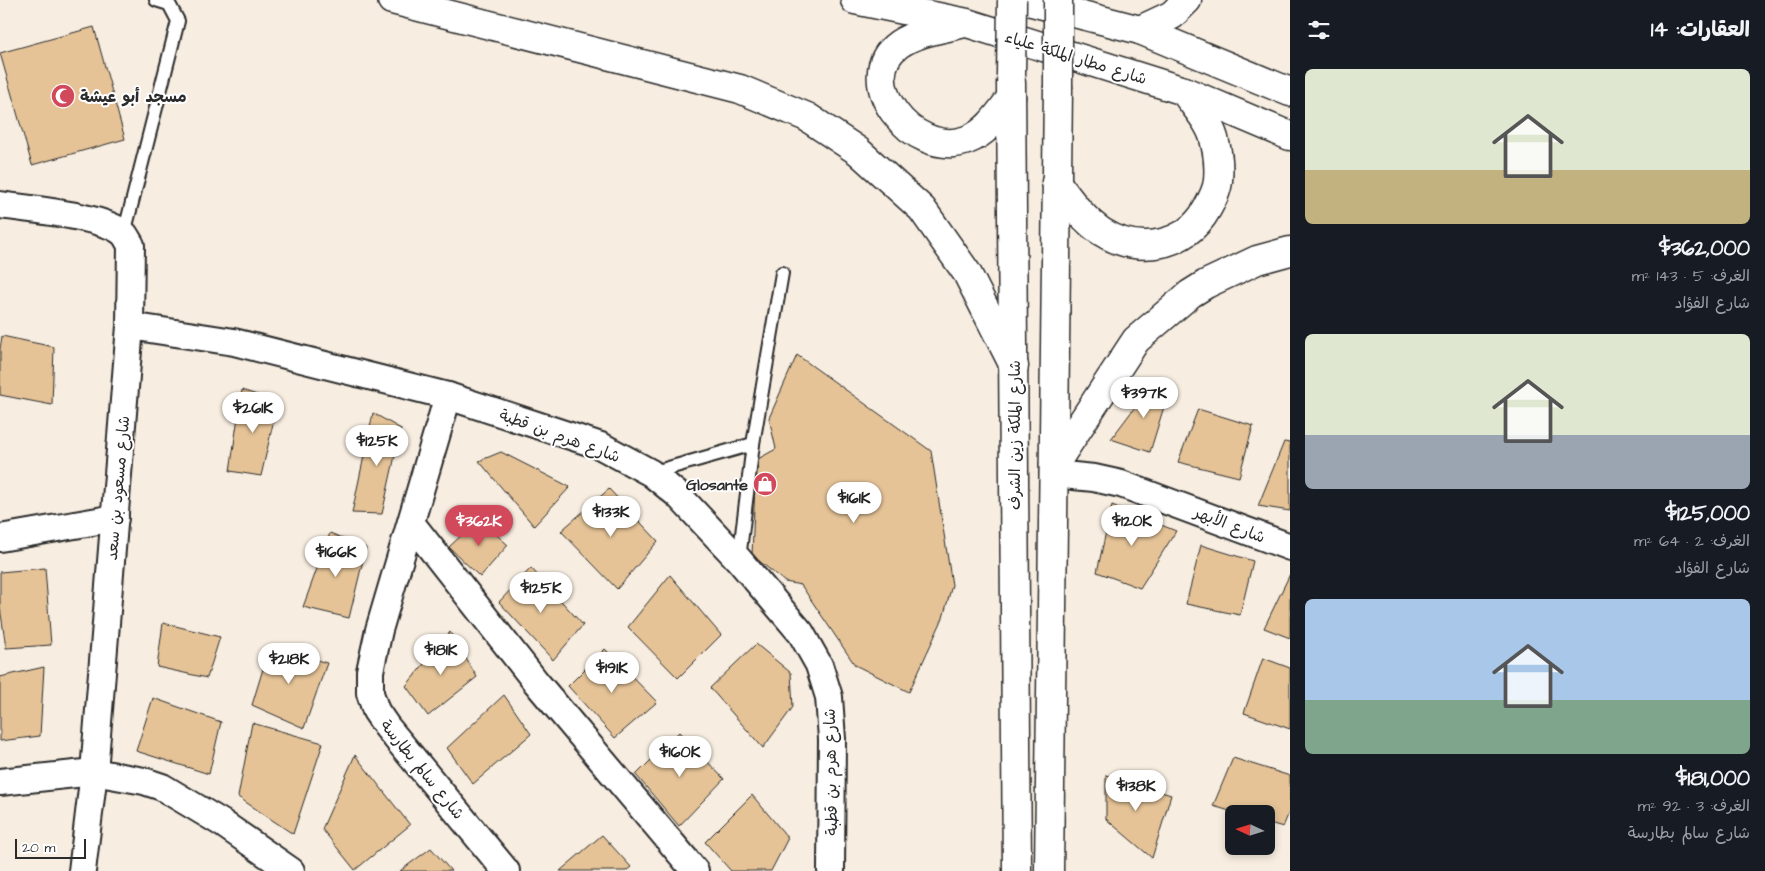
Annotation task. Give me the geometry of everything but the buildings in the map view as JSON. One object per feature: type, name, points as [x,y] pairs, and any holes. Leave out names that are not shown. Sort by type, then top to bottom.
[{"type":"main road","points":[[392,0],[740,89],[807,117],[858,151],[922,209],[968,274],[1014,366]]},
{"type":"main road","name":"شارع مطار الملكة علياء","points":[[855,0],[967,23],[1184,91],[1290,136]]},
{"type":"main road","name":"شارع الملكة زين الشرف","points":[[1012,0],[1013,490],[1017,871]]},
{"type":"main road","points":[[1024,0],[1140,30],[1290,92]]},
{"type":"main road","points":[[1054,869],[1054,470],[1058,0]]},
{"type":"main road","points":[[1140,30],[1172,15],[1188,0]]},
{"type":"main road","points":[[967,23],[912,37],[898,45],[886,61],[882,71],[888,101],[895,115],[920,136],[947,144],[967,140],[994,120],[1011,87]]},
{"type":"main road","points":[[1056,182],[1081,214],[1102,232],[1121,241],[1140,246],[1157,245],[1176,240],[1190,230],[1204,215],[1218,182],[1215,141],[1207,124],[1184,91]]},
{"type":"main road","points":[[1054,470],[1136,340],[1190,294],[1206,284],[1256,260],[1290,251]]},
{"type":"street","points":[[0,205],[88,219],[109,225],[124,234]]},
{"type":"street","name":"شارع مسعود بن سعد","points":[[82,871],[94,772],[130,326],[132,259],[131,245],[124,234]]},
{"type":"street","name":"شارع هرم بن قطبة","points":[[130,326],[234,342],[448,396],[601,446],[651,473],[678,495],[739,560],[801,632],[810,646],[823,676],[829,697],[832,739],[831,871]]},
{"type":"street","name":"شارع سالم بطارسة","points":[[448,396],[379,630],[370,671],[370,693],[376,711],[387,727],[506,871]]},
{"type":"street","name":"شارع الأبهر","points":[[1054,470],[1121,484],[1290,547]]},
{"type":"street","points":[[0,538],[115,518]]},
{"type":"street","points":[[411,523],[536,682],[695,871]]},
{"type":"street","points":[[0,782],[94,772],[144,781],[162,787],[222,823],[291,871]]},
{"type":"lane","points":[[124,234],[178,21],[169,4],[156,0]]},
{"type":"lane","points":[[739,560],[754,444],[782,273]]},
{"type":"lane","points":[[651,473],[754,444]]},
{"type":"place","name":"مسجد أبو عيشة","points":[[63,96]]},
{"type":"place","name":"Glosante","points":[[765,484]]}]
